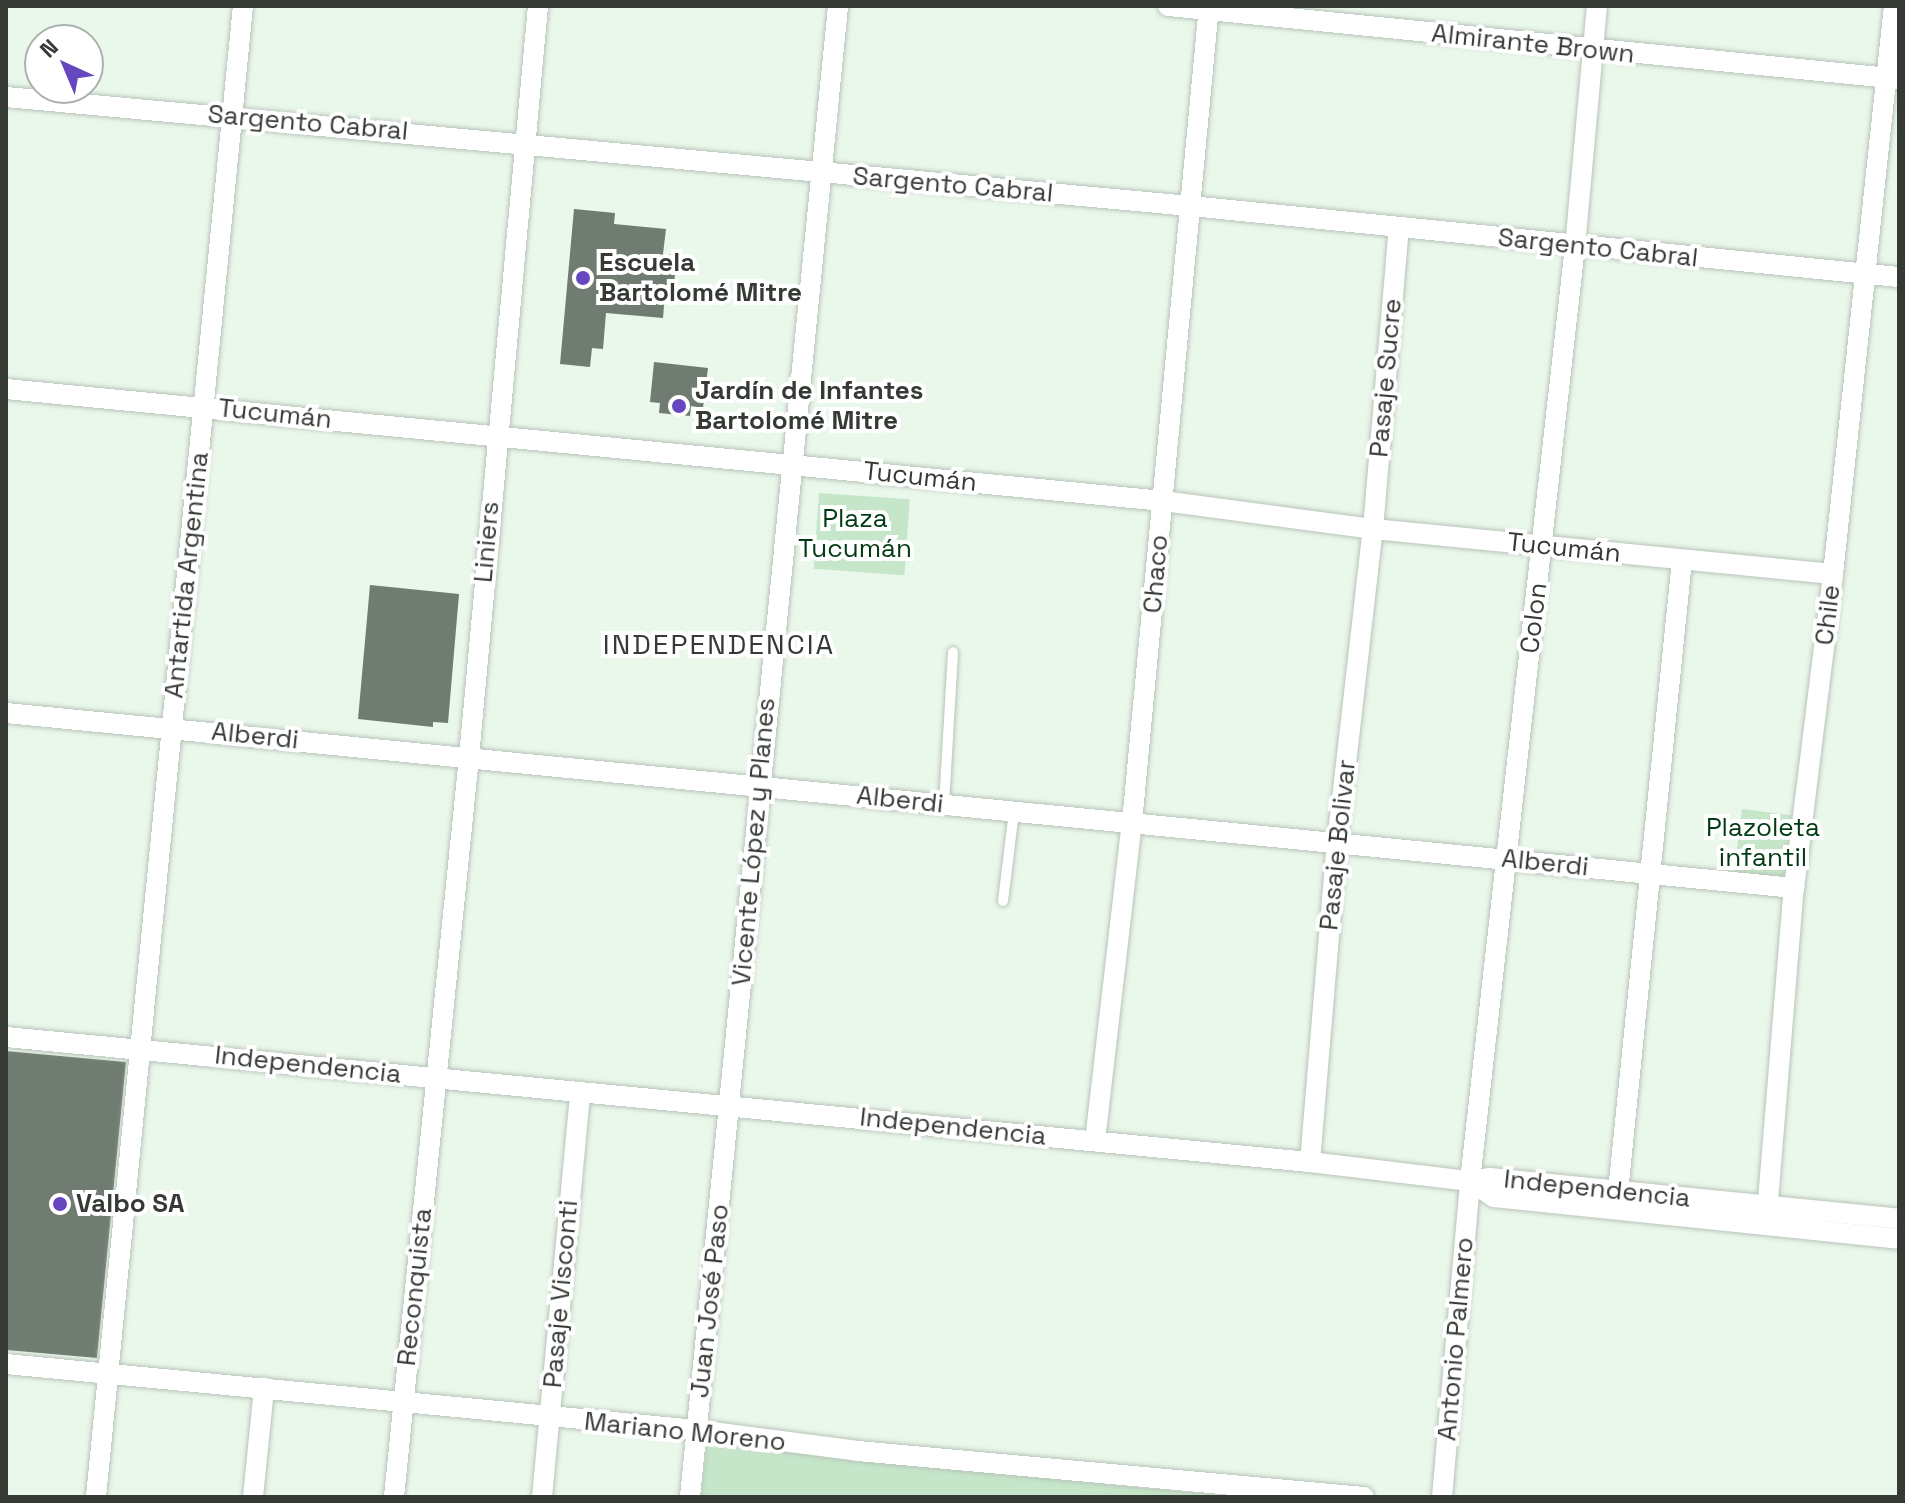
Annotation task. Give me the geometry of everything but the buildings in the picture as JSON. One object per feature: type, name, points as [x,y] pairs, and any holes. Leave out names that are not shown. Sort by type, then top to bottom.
[{"type":"street","name":"Antartida Argentina","points":[[96,1497],[171,728],[235,117],[243,6]]},
{"type":"street","name":"Liniers","points":[[437,1078],[538,6]]},
{"type":"street","name":"Vicente López y Planes","points":[[729,1106],[758,786],[838,6]]},
{"type":"street","name":"Almirante Brown","points":[[1168,6],[1593,51],[1893,78]]},
{"type":"street","name":"Colon","points":[[1470,1181],[1543,546],[1597,6]]},
{"type":"street","name":"Chile","points":[[1768,1216],[1794,888],[1833,574],[1863,273],[1893,78],[1894,6]]},
{"type":"street","name":"Chaco","points":[[1095,1141],[1132,823],[1209,8]]},
{"type":"street","name":"Sargento Cabral","points":[[6,97],[1191,206],[1575,247],[1899,277]]},
{"type":"street","name":"Pasaje Sucre","points":[[1373,529],[1399,228]]},
{"type":"street","name":"Tucumán","points":[[6,389],[1163,501],[1373,529],[1833,574]]},
{"type":"street","name":"Pasaje Bolivar","points":[[1310,1162],[1337,843],[1373,529]]},
{"type":"street","points":[[1618,1192],[1653,874],[1682,560]]},
{"type":"street","name":"Alberdi","points":[[6,713],[1794,888]]},
{"type":"street","name":"Independencia","points":[[6,1037],[1310,1162],[1470,1181],[1490,1178],[1618,1192],[1768,1216],[1899,1219]]},
{"type":"street","name":"Reconquista","points":[[394,1497],[437,1078]]},
{"type":"street","name":"Pasaje Visconti","points":[[542,1497],[580,1092]]},
{"type":"street","name":"Juan José Paso","points":[[690,1497],[729,1106]]},
{"type":"street","points":[[1470,1181],[1494,1197],[1768,1216],[1899,1239]]},
{"type":"street","name":"Antonio Palmero","points":[[1442,1497],[1470,1181]]},
{"type":"street","name":"Mariano Moreno","points":[[6,1364],[697,1430],[858,1451],[1364,1497]]},
{"type":"street","points":[[253,1497],[264,1388]]},
{"type":"lane","points":[[944,804],[953,652]]},
{"type":"lane","points":[[1003,901],[1014,811]]},
{"type":"green space","name":"Plaza Tucumán","points":[[819,493],[910,499],[904,575],[814,569]]},
{"type":"green space","name":"Plazoleta infantil","points":[[1742,809],[1792,815],[1783,882],[1734,876]]},
{"type":"green space","points":[[707,1444],[1235,1497],[701,1497]]},
{"type":"place","name":"Escuela Bartolomé Mitre","points":[[583,278]]},
{"type":"place","name":"Jardín de Infantes Bartolomé Mitre","points":[[679,406]]},
{"type":"place","name":"Valbo SA","points":[[60,1204]]},
{"type":"district","name":"INDEPENDENCIA","points":[[719,644]]}]
